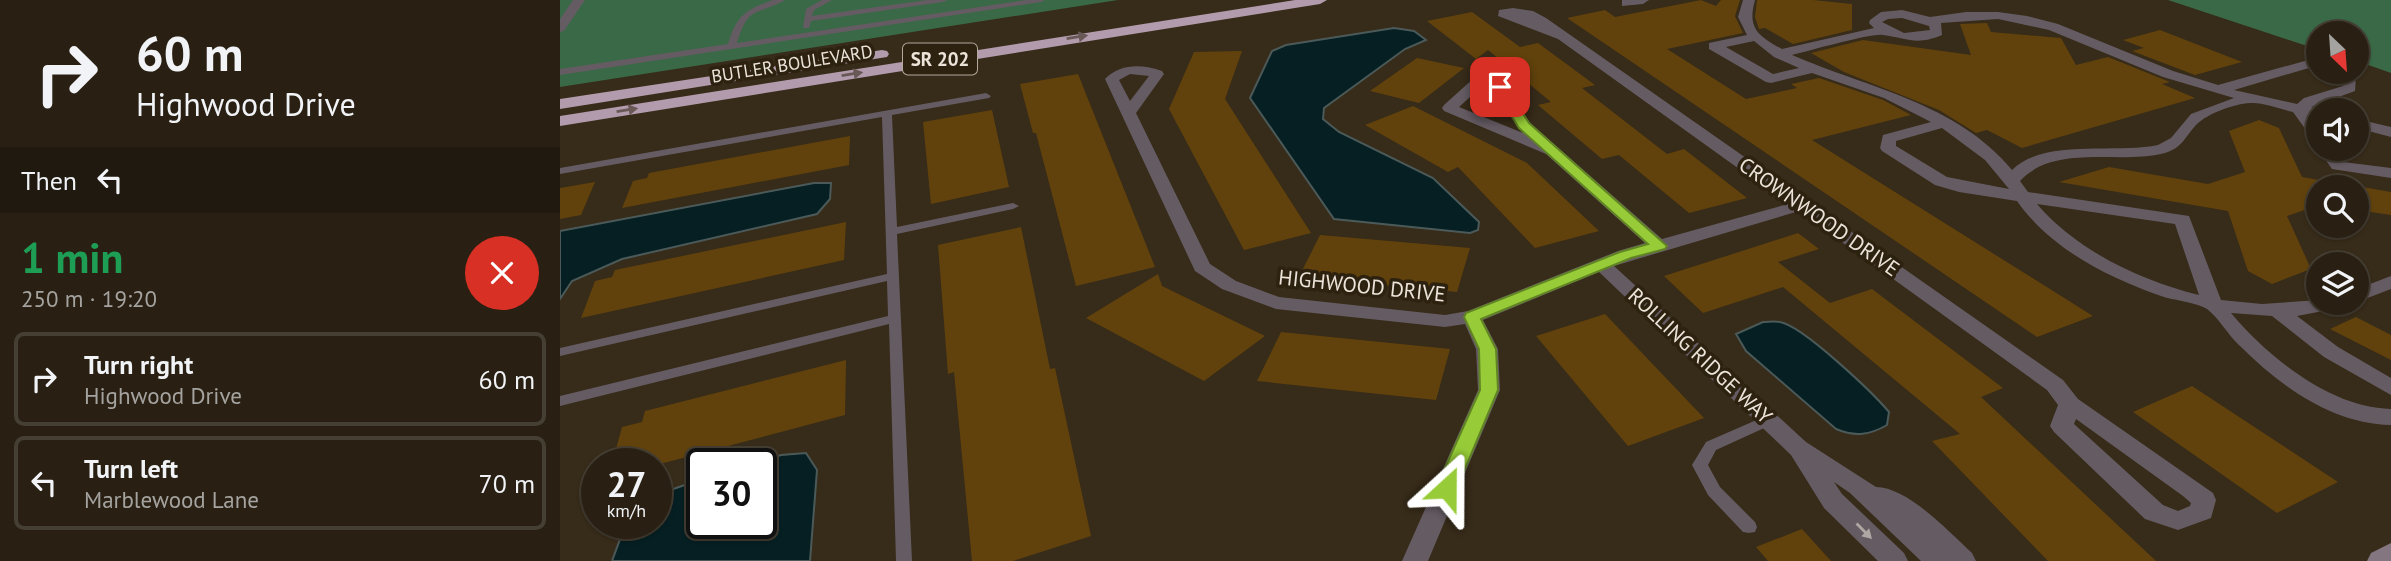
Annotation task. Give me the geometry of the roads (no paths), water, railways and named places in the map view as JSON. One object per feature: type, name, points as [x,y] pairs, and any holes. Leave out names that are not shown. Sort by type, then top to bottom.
[{"type":"highway","name":"SR 202","points":[[939,45],[1230,0]]},
{"type":"highway","name":"BUTLER BOULEVARD","points":[[560,121],[1320,0]]},
{"type":"highway","name":"BUTLER BOULEVARD","points":[[560,104],[899,51]]},
{"type":"main road","points":[[2380,561],[2391,554]]},
{"type":"street","points":[[560,28],[579,0]]},
{"type":"street","points":[[1626,3],[1643,0]]},
{"type":"street","points":[[1749,0],[1745,7],[1744,22],[1756,37],[1779,54],[1906,102],[1978,144],[2042,220],[2090,258],[2153,287],[2213,303],[2276,310],[2306,307]]},
{"type":"street","points":[[1929,20],[1974,12],[2036,18],[2064,27],[2129,59],[2217,90],[2306,110]]},
{"type":"street","points":[[1902,14],[1929,20],[1935,24],[1937,32],[1924,37],[1902,36],[1883,30],[1875,23],[1875,20],[1885,15],[1902,14]]},
{"type":"street","points":[[1779,54],[1883,30]]},
{"type":"street","name":"CROWNWOOD DRIVE","points":[[1563,36],[2055,385],[2070,404],[2192,489],[2204,500],[2202,511],[2189,519],[2168,521],[2154,512],[2062,426],[2070,404]]},
{"type":"street","points":[[1756,37],[1714,46],[1771,79],[1814,69]]},
{"type":"street","points":[[2217,90],[2306,65]]},
{"type":"street","points":[[1550,150],[1449,108],[1479,81],[1500,87],[1524,126],[1659,246]]},
{"type":"street","points":[[2299,109],[2309,101],[2350,88],[2350,84]]},
{"type":"street","points":[[2011,180],[2024,168],[2063,156],[2162,148],[2182,138],[2197,116],[2250,99]]},
{"type":"street","points":[[2299,109],[2306,119]]},
{"type":"street","name":"HIGHWOOD DRIVE","points":[[1128,113],[1202,267],[1229,285],[1276,303],[1445,321],[1472,317],[1602,265],[1802,205]]},
{"type":"street","points":[[1944,123],[1896,135],[1888,138],[1886,143],[1888,148],[1949,184],[2183,220],[2213,303],[2252,347],[2291,377],[2353,414],[2375,419],[2391,417]]},
{"type":"street","points":[[2369,126],[2391,132]]},
{"type":"street","points":[[2334,161],[2338,166],[2391,173]]},
{"type":"street","name":"ROLLING RIDGE WAY","points":[[1602,265],[1798,448],[1859,486],[1938,561]]},
{"type":"street","points":[[2369,291],[2391,282]]},
{"type":"street","points":[[2276,310],[2331,352],[2391,388]]},
{"type":"street","points":[[1415,561],[1489,390],[1487,349],[1472,317]]},
{"type":"street","name":"ROLLING RIDGE WAY","points":[[1798,448],[1833,501],[1895,561]]},
{"type":"street","points":[[1859,486],[1912,514],[1964,561]]},
{"type":"lane","points":[[732,46],[740,20],[751,10],[781,0]]},
{"type":"lane","points":[[802,36],[810,9],[828,0]]},
{"type":"lane","points":[[808,19],[941,0]]},
{"type":"lane","points":[[560,72],[1041,0]]},
{"type":"lane","points":[[560,171],[986,96]]},
{"type":"lane","points":[[887,113],[904,561]]},
{"type":"lane","points":[[891,232],[1013,206]]},
{"type":"lane","points":[[560,352],[892,276]]},
{"type":"lane","points":[[560,401],[894,319]]},
{"type":"lane","points":[[1749,527],[1714,491],[1700,465],[1711,446],[1768,420]]},
{"type":"water","points":[[1394,28],[1414,31],[1426,40],[1405,49],[1324,108],[1323,119],[1339,132],[1433,178],[1479,222],[1478,230],[1470,233],[1334,219],[1250,98],[1272,51],[1286,45]]},
{"type":"water","points":[[814,183],[831,183],[830,199],[817,214],[622,259],[572,281],[560,299],[560,231]]},
{"type":"water","points":[[1763,322],[1780,322],[1791,326],[1820,347],[1854,376],[1889,412],[1887,425],[1862,434],[1836,429],[1746,351],[1736,334]]},
{"type":"water","points":[[806,453],[817,470],[810,561],[612,561],[620,539],[672,539],[672,489],[686,485],[686,539],[777,539],[777,456]]}]
